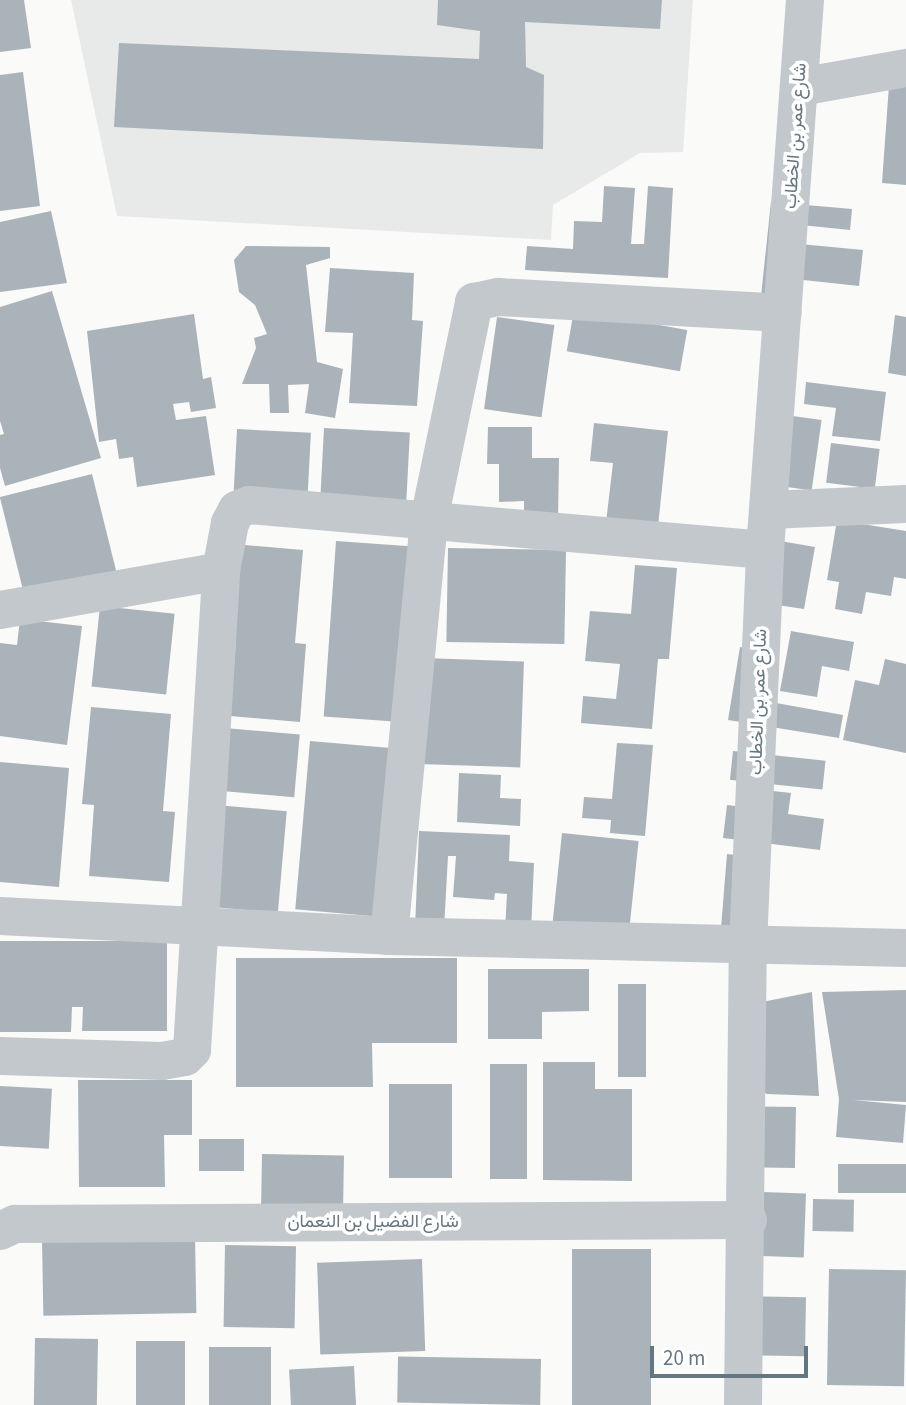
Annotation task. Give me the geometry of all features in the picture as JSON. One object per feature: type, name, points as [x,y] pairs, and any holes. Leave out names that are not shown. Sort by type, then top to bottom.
[{"type":"street","name":"شارع عمر بن الخطاب","points":[[743,1405],[748,1220],[748,945],[765,550],[805,0]]},
{"type":"street","points":[[800,87],[906,68]]},
{"type":"street","points":[[389,936],[429,520],[474,302],[498,297],[783,313]]},
{"type":"street","points":[[769,510],[906,504]]},
{"type":"street","points":[[0,1055],[162,1061],[185,1057],[192,1050],[221,571],[230,523],[237,510],[249,505],[765,550]]},
{"type":"street","points":[[0,610],[221,571]]},
{"type":"street","points":[[0,916],[389,936],[906,948]]},
{"type":"street","name":"شارع الفضيل بن النعمان","points":[[0,1231],[15,1224],[748,1220]]},
{"type":"shaded area","points":[[71,0],[693,0],[683,152],[640,153],[553,205],[551,240],[117,216]]},
{"type":"building","points":[[0,0],[24,0],[31,48],[0,52]]},
{"type":"building","points":[[438,0],[662,0],[660,29],[525,22],[526,67],[544,75],[543,149],[114,127],[119,43],[479,59],[480,31],[437,25]]},
{"type":"building","points":[[23,72],[40,206],[0,211],[0,75]]},
{"type":"building","points":[[889,85],[906,86],[906,185],[882,183]]},
{"type":"building","points":[[604,186],[635,188],[631,244],[644,244],[648,186],[673,188],[668,278],[525,270],[527,246],[573,249],[574,221],[602,222]]},
{"type":"building","points":[[771,202],[852,209],[850,230],[801,225],[800,244],[863,250],[859,286],[794,279],[761,296]]},
{"type":"building","points":[[51,211],[67,283],[0,292],[0,222]]},
{"type":"building","points":[[246,246],[330,247],[330,258],[306,265],[317,362],[343,369],[335,418],[305,413],[309,384],[288,385],[289,413],[270,413],[269,384],[242,384],[256,348],[254,338],[267,334],[255,305],[239,292],[234,260]]},
{"type":"building","points":[[330,268],[414,273],[412,320],[423,321],[417,406],[349,403],[353,333],[325,332]]},
{"type":"building","points":[[52,291],[101,458],[5,486],[0,468],[0,435],[4,434],[0,421],[0,307]]},
{"type":"building","points":[[574,310],[687,330],[680,371],[567,351]]},
{"type":"building","points":[[194,314],[203,379],[211,377],[216,408],[191,412],[189,402],[173,404],[176,420],[206,416],[215,475],[137,487],[133,457],[119,459],[116,439],[99,442],[87,331]]},
{"type":"building","points":[[895,315],[906,317],[906,376],[888,373]]},
{"type":"building","points":[[497,317],[554,325],[541,417],[484,409]]},
{"type":"building","points":[[806,382],[886,392],[880,441],[832,436],[836,408],[804,404]]},
{"type":"building","points":[[778,414],[822,420],[812,490],[768,484]]},
{"type":"building","points":[[594,423],[668,431],[657,536],[605,531],[613,463],[590,461]]},
{"type":"building","points":[[488,427],[532,427],[532,458],[559,458],[558,521],[524,521],[524,501],[499,502],[499,464],[487,464]]},
{"type":"building","points":[[324,428],[410,433],[406,508],[320,504]]},
{"type":"building","points":[[237,429],[311,433],[307,502],[233,498]]},
{"type":"building","points":[[831,443],[880,449],[875,489],[826,483]]},
{"type":"building","points":[[92,474],[118,577],[25,600],[0,497]]},
{"type":"building","points":[[837,520],[906,531],[906,579],[894,577],[891,596],[866,592],[862,614],[835,609],[839,582],[827,580]]},
{"type":"building","points":[[763,538],[815,547],[804,609],[777,605]]},
{"type":"building","points":[[336,541],[410,546],[398,722],[324,717]]},
{"type":"building","points":[[234,544],[303,550],[295,643],[306,644],[300,722],[230,716],[236,639],[227,637]]},
{"type":"building","points":[[448,548],[566,550],[564,644],[446,642]]},
{"type":"building","points":[[635,565],[677,568],[669,659],[658,659],[652,729],[581,723],[583,696],[616,699],[620,664],[585,661],[590,611],[631,614]]},
{"type":"building","points":[[100,606],[175,614],[166,694],[92,687]]},
{"type":"building","points":[[20,619],[82,626],[67,745],[0,736],[0,643],[17,645]]},
{"type":"building","points":[[791,631],[854,642],[849,671],[822,666],[817,697],[780,691]]},
{"type":"building","points":[[740,647],[768,653],[759,700],[843,715],[839,738],[728,720]]},
{"type":"building","points":[[423,658],[524,662],[520,767],[419,764]]},
{"type":"building","points":[[885,659],[906,664],[906,753],[843,740],[855,680],[879,685]]},
{"type":"building","points":[[91,707],[171,714],[163,811],[175,812],[169,882],[89,876],[94,805],[82,804]]},
{"type":"building","points":[[225,728],[300,735],[294,797],[220,791]]},
{"type":"building","points":[[310,741],[391,748],[376,916],[295,909]]},
{"type":"building","points":[[617,743],[653,745],[645,836],[610,833],[611,820],[582,818],[584,797],[612,799]]},
{"type":"building","points":[[733,751],[825,761],[822,790],[730,780]]},
{"type":"building","points":[[0,762],[69,768],[59,887],[0,882]]},
{"type":"building","points":[[459,773],[501,775],[500,798],[521,799],[520,826],[457,822]]},
{"type":"building","points":[[755,789],[791,793],[788,814],[824,819],[820,850],[723,838],[727,805],[752,808]]},
{"type":"building","points":[[216,805],[287,811],[278,913],[207,907]]},
{"type":"building","points":[[419,831],[510,835],[509,861],[534,863],[531,932],[505,930],[507,894],[495,893],[494,900],[453,897],[456,856],[448,856],[444,929],[415,928]]},
{"type":"building","points":[[562,833],[639,841],[628,938],[552,929]]},
{"type":"building","points":[[727,854],[752,857],[758,931],[721,928]]},
{"type":"building","points":[[0,941],[167,941],[167,1031],[82,1031],[83,1007],[72,1007],[71,1032],[0,1032]]},
{"type":"building","points":[[236,958],[457,958],[457,1043],[372,1043],[373,1087],[236,1087]]},
{"type":"building","points":[[488,969],[589,969],[589,1011],[542,1012],[542,1039],[488,1039]]},
{"type":"building","points":[[618,984],[646,984],[646,1077],[618,1077]]},
{"type":"building","points":[[906,990],[906,1102],[853,1100],[906,1105],[903,1143],[836,1137],[839,1099],[822,992]]},
{"type":"building","points":[[812,992],[819,1096],[767,1094],[743,1081],[762,1002]]},
{"type":"building","points":[[543,1062],[595,1062],[595,1089],[632,1089],[632,1181],[543,1180]]},
{"type":"building","points":[[490,1064],[527,1064],[527,1179],[490,1179]]},
{"type":"building","points":[[78,1080],[192,1080],[192,1135],[164,1135],[165,1187],[79,1187]]},
{"type":"building","points":[[389,1084],[452,1084],[452,1178],[389,1178]]},
{"type":"building","points":[[0,1086],[52,1089],[49,1149],[0,1146]]},
{"type":"building","points":[[735,1106],[796,1107],[795,1168],[734,1167]]},
{"type":"building","points":[[199,1139],[244,1139],[244,1171],[199,1171]]},
{"type":"building","points":[[262,1154],[344,1155],[343,1207],[261,1206]]},
{"type":"building","points":[[838,1164],[906,1164],[906,1193],[838,1193]]},
{"type":"building","points":[[736,1191],[806,1193],[804,1257],[734,1255]]},
{"type":"building","points":[[813,1199],[854,1200],[853,1232],[812,1231]]},
{"type":"building","points":[[195,1237],[196,1313],[43,1316],[42,1240]]},
{"type":"building","points":[[225,1245],[296,1246],[295,1328],[224,1327]]},
{"type":"building","points":[[572,1249],[651,1249],[651,1405],[572,1405]]},
{"type":"building","points":[[422,1259],[425,1351],[320,1355],[317,1263]]},
{"type":"building","points":[[829,1269],[906,1270],[904,1386],[827,1385]]},
{"type":"building","points":[[737,1296],[806,1297],[805,1356],[736,1355]]},
{"type":"building","points":[[35,1338],[98,1339],[97,1405],[34,1405]]},
{"type":"building","points":[[136,1341],[185,1341],[185,1405],[136,1405]]},
{"type":"building","points":[[209,1347],[271,1347],[271,1405],[209,1405]]},
{"type":"building","points":[[398,1357],[541,1359],[540,1405],[397,1402]]},
{"type":"building","points":[[354,1366],[356,1405],[291,1405],[289,1369]]}]
